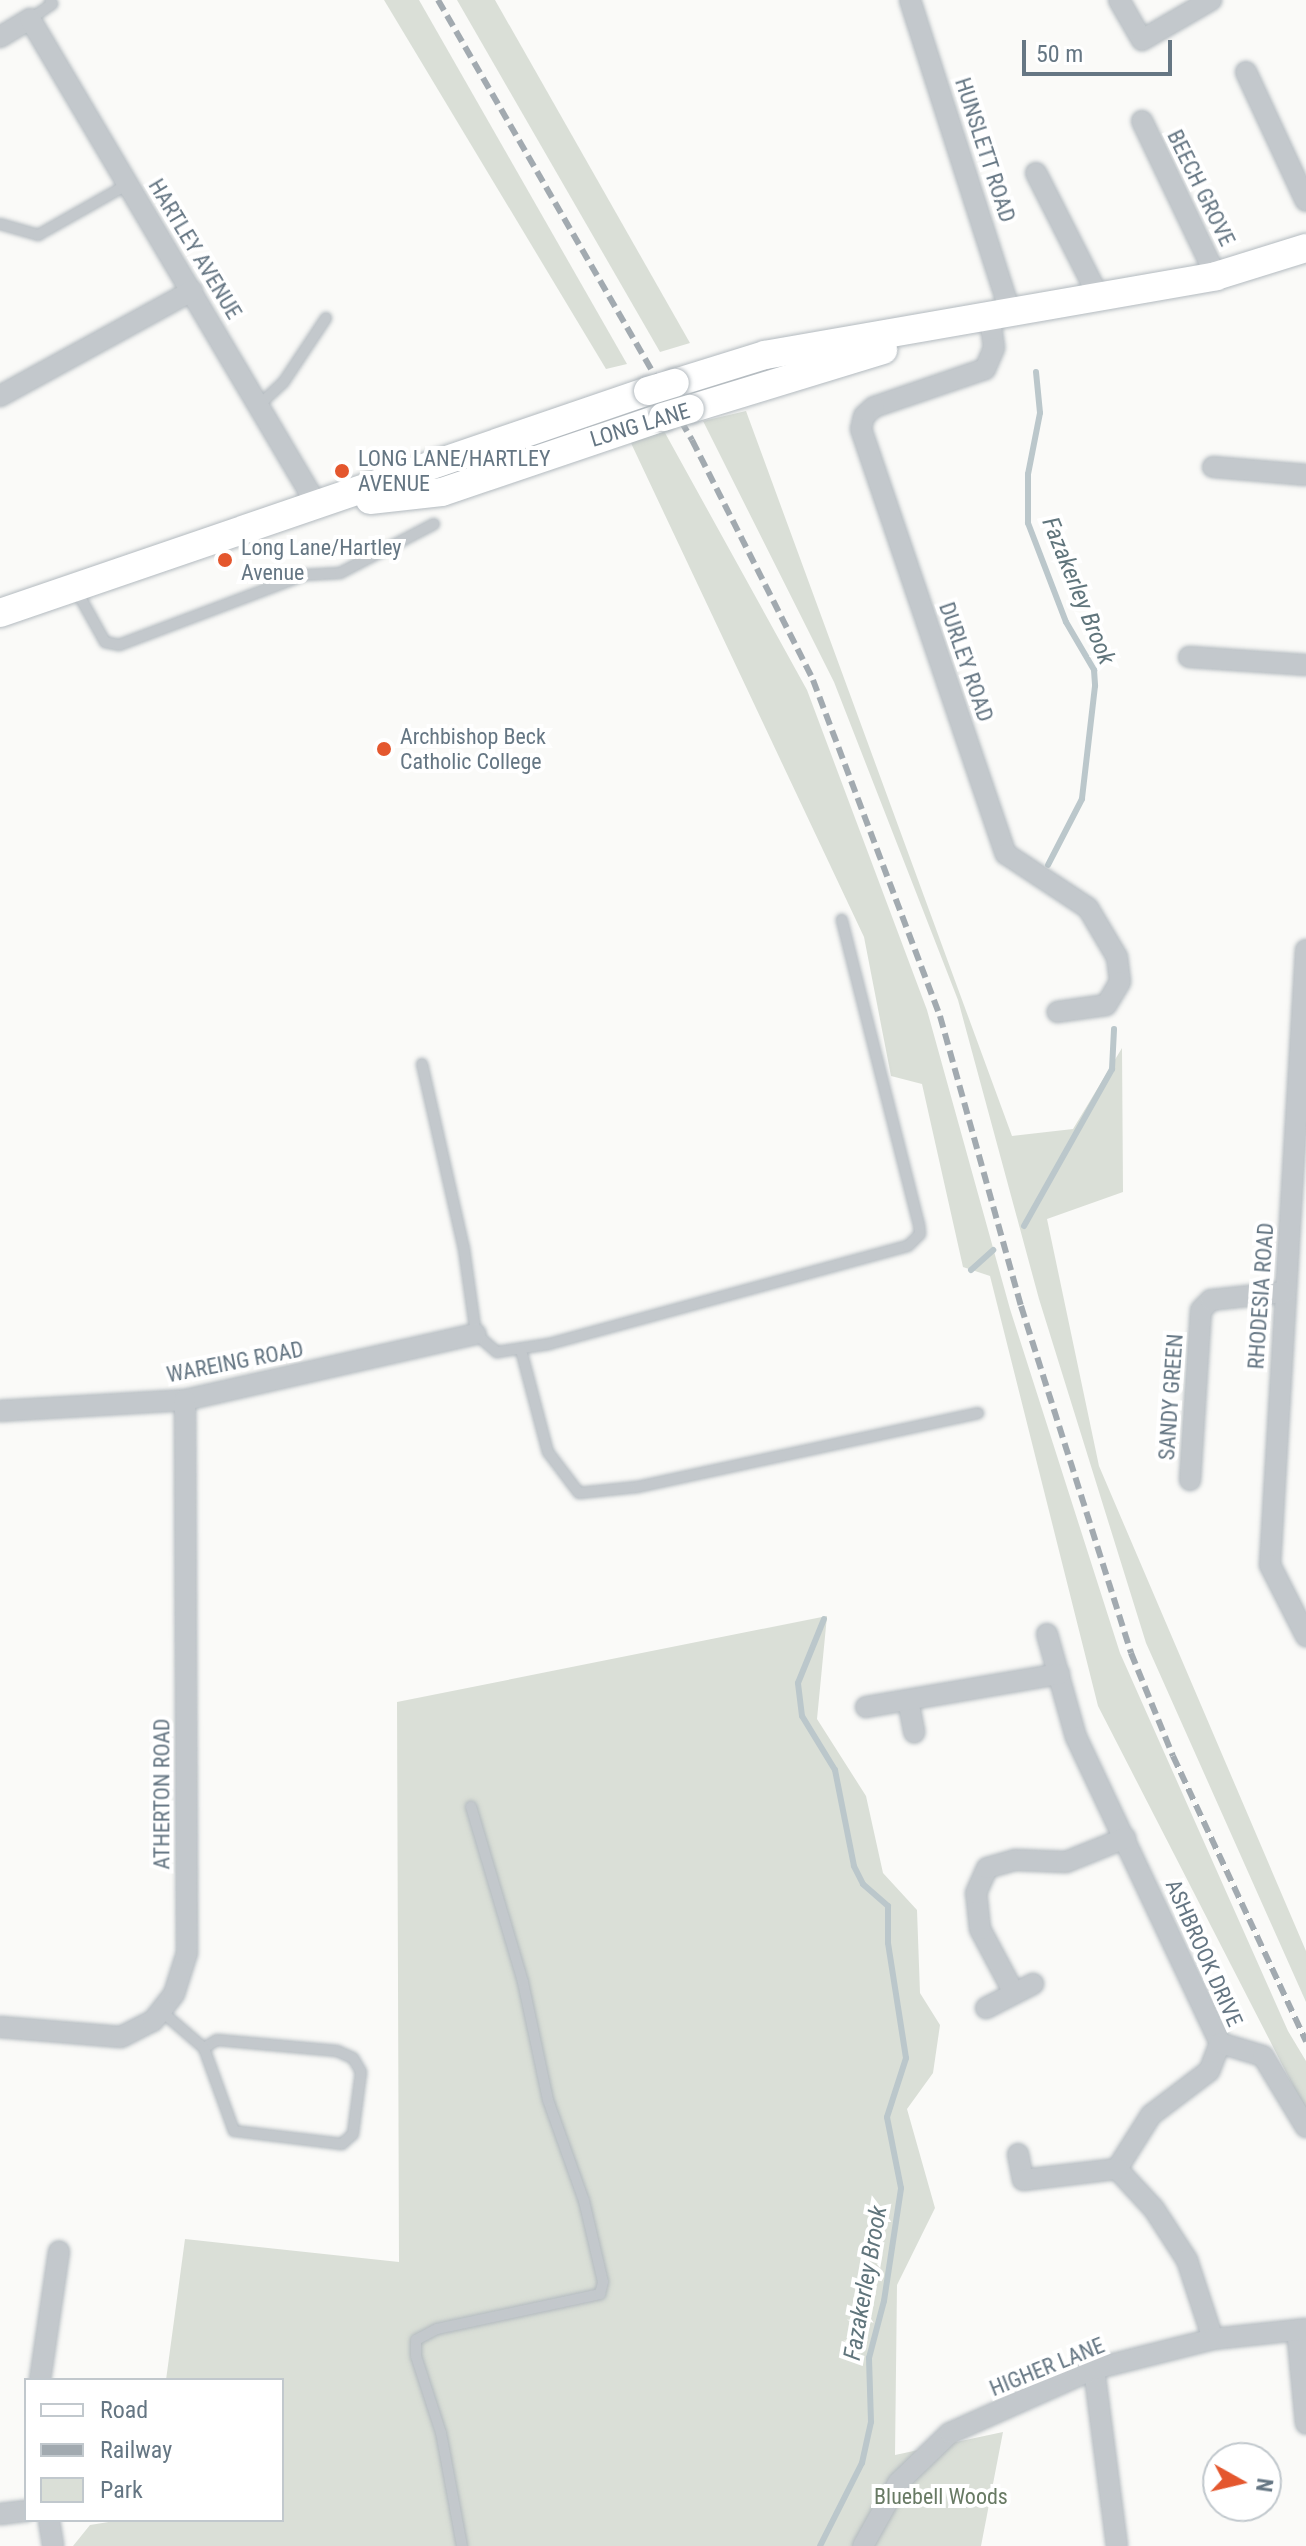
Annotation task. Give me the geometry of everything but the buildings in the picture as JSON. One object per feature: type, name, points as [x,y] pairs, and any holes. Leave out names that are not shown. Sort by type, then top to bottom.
[{"type":"main road","name":"LONG LANE","points":[[0,613],[662,387],[765,355],[1100,299],[1216,276],[1306,248]]},
{"type":"main road","name":"LONG LANE","points":[[317,505],[442,492],[677,413],[960,324]]},
{"type":"street","name":"HUNSLETT ROAD","points":[[912,0],[998,269],[1000,317]]},
{"type":"street","points":[[1119,0],[1142,40],[1211,0]]},
{"type":"street","points":[[0,37],[30,19]]},
{"type":"street","name":"HARTLEY AVENUE","points":[[30,19],[317,505]]},
{"type":"street","points":[[1246,72],[1306,201]]},
{"type":"street","name":"BEECH GROVE","points":[[1142,121],[1216,276]]},
{"type":"street","points":[[1036,173],[1100,299]]},
{"type":"street","points":[[0,396],[192,291]]},
{"type":"street","name":"DURLEY ROAD","points":[[1000,317],[994,348],[985,369],[874,407],[861,429],[1006,854],[1088,908],[1117,957],[1120,982],[1106,1005],[1057,1012]]},
{"type":"street","points":[[1213,467],[1306,475]]},
{"type":"street","points":[[1189,657],[1306,665]]},
{"type":"street","name":"RHODESIA ROAD","points":[[1306,950],[1300,1131],[1285,1292],[1270,1565],[1306,1636]]},
{"type":"street","name":"SANDY GREEN","points":[[1190,1480],[1201,1310],[1211,1300],[1285,1292]]},
{"type":"street","name":"WAREING ROAD","points":[[0,1411],[185,1400],[476,1334]]},
{"type":"street","name":"ATHERTON ROAD","points":[[0,2027],[121,2037],[153,2021],[161,2011],[174,1994],[187,1953],[185,1400]]},
{"type":"street","name":"ASHBROOK DRIVE","points":[[1047,1634],[1076,1737],[1220,2043],[1209,2071],[1151,2115],[1117,2169]]},
{"type":"street","points":[[866,1707],[1059,1674]]},
{"type":"street","points":[[908,1700],[914,1732]]},
{"type":"street","points":[[986,2008],[1024,1989],[980,1929],[976,1893],[987,1868],[1015,1860],[1066,1862],[1125,1838]]},
{"type":"street","points":[[1220,2043],[1263,2056],[1306,2127]]},
{"type":"street","points":[[1018,2154],[1023,2180],[1117,2169],[1154,2209],[1187,2260],[1213,2339]]},
{"type":"street","points":[[40,2378],[59,2251]]},
{"type":"street","points":[[1302,2329],[1306,2424]]},
{"type":"street","name":"HIGHER LANE","points":[[863,2546],[898,2483],[950,2433],[1094,2369],[1213,2339],[1302,2329]]},
{"type":"street","points":[[1094,2369],[1117,2546]]},
{"type":"street","points":[[0,2514],[24,2511]]},
{"type":"street","points":[[49,2522],[53,2546]]},
{"type":"lane","points":[[30,19],[52,4],[50,0]]},
{"type":"lane","points":[[0,224],[38,235],[128,184]]},
{"type":"lane","points":[[259,405],[283,383],[326,318]]},
{"type":"lane","points":[[74,587],[105,642],[119,645],[304,575],[340,573],[434,524]]},
{"type":"lane","points":[[422,1064],[464,1249],[476,1334],[497,1352],[521,1350],[908,1246],[920,1234],[842,920]]},
{"type":"lane","points":[[521,1350],[548,1452],[579,1493],[637,1487],[978,1413]]},
{"type":"lane","points":[[462,2546],[441,2433],[416,2356],[416,2340],[437,2329],[600,2294],[603,2282],[584,2201],[548,2100],[523,1982],[471,1807]]},
{"type":"lane","points":[[161,2011],[204,2048],[234,2131],[342,2144],[359,2124],[361,2072],[353,2058],[337,2051],[217,2040],[204,2048]]},
{"type":"green space","points":[[384,0],[419,0],[627,364],[606,369]]},
{"type":"green space","points":[[457,0],[495,0],[690,343],[660,352]]},
{"type":"green space","points":[[746,411],[1012,1136],[1073,1129],[1122,1048],[1123,1192],[1047,1219],[1099,1466],[1306,1951],[1306,2002],[1146,1643],[1039,1299],[958,1000],[834,682],[703,421]]},
{"type":"green space","points":[[664,431],[807,690],[927,1010],[1010,1309],[1120,1653],[1288,2031],[1306,2061],[1306,2111],[1098,1706],[990,1276],[963,1267],[922,1084],[891,1076],[864,937],[630,441]]},
{"type":"green space","name":"Bluebell Woods","points":[[827,1616],[817,1719],[866,1796],[883,1873],[917,1910],[920,1993],[940,2025],[933,2073],[907,2109],[935,2208],[897,2285],[895,2455],[1003,2432],[981,2546],[73,2546],[90,2525],[109,2522],[284,2522],[284,2378],[166,2378],[185,2239],[399,2262],[397,1702]]},
{"type":"waterway","name":"Fazakerley Brook","points":[[1036,372],[1040,413],[1028,474],[1028,523],[1066,622],[1094,670],[1095,686],[1082,799],[1048,865]]},
{"type":"waterway","name":"Fazakerley Brook","points":[[1024,1226],[1112,1069],[1114,1029]]},
{"type":"waterway","name":"Fazakerley Brook","points":[[971,1270],[993,1250]]},
{"type":"waterway","name":"Fazakerley Brook","points":[[820,2546],[862,2463],[871,2422],[869,2358],[884,2301],[901,2188],[887,2117],[906,2058],[888,1943],[888,1906],[863,1884],[854,1866],[835,1770],[802,1716],[798,1683],[824,1619]]},
{"type":"railway","points":[[438,0],[692,440],[813,680],[940,1016],[1021,1306],[1131,1653],[1173,1756],[1306,2041]]},
{"type":"place","name":"LONG LANE/HARTLEY AVENUE","points":[[342,471]]},
{"type":"place","name":"Long Lane/Hartley Avenue","points":[[225,560]]},
{"type":"place","name":"Archbishop Beck Catholic College","points":[[384,749]]}]
